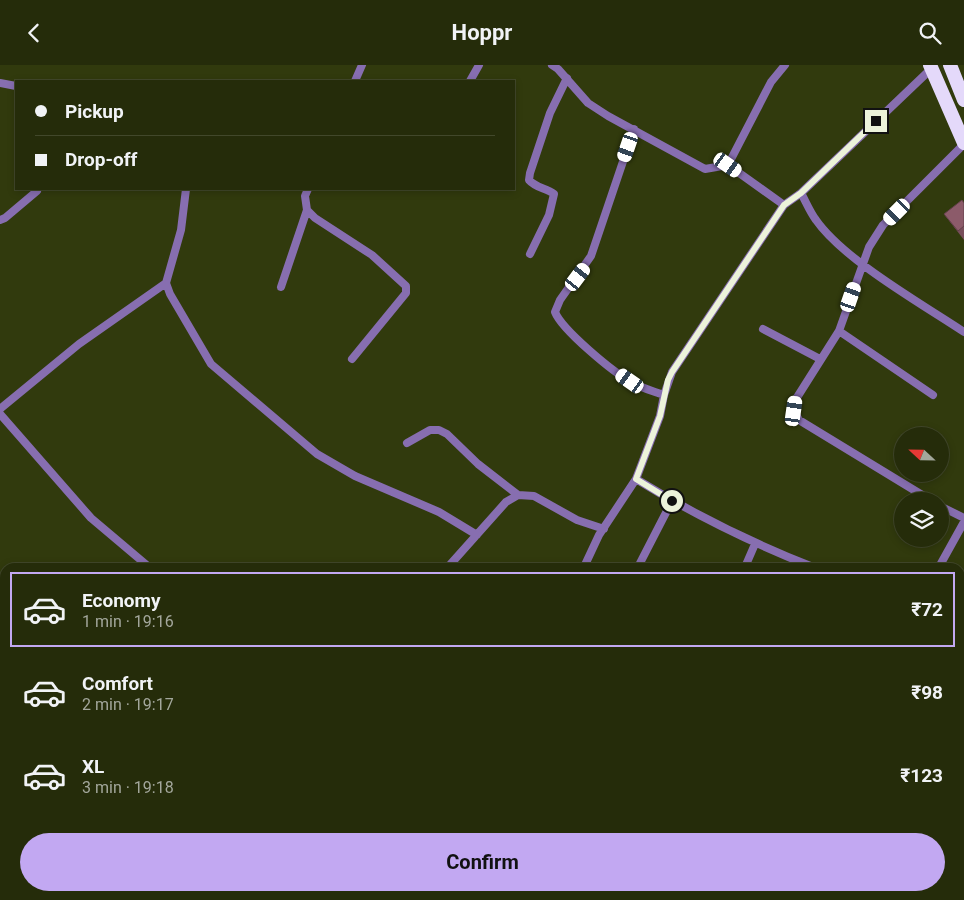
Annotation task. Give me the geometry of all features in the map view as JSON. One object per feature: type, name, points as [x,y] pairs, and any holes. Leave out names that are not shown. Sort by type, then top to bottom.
[{"type":"highway","points":[[950,65],[964,100]]},
{"type":"highway","points":[[930,67],[964,144]]},
{"type":"street","points":[[354,80],[362,65]]},
{"type":"street","points":[[471,80],[480,65]]},
{"type":"street","points":[[552,65],[567,78],[588,103],[705,169],[728,165],[784,205]]},
{"type":"street","points":[[728,165],[771,82],[785,65]]},
{"type":"street","points":[[586,563],[604,529],[636,479],[660,416],[664,395],[672,372],[784,205],[801,193],[930,67]]},
{"type":"street","points":[[530,254],[549,215],[554,195],[548,189],[533,185],[529,180],[530,173],[550,113],[567,78]]},
{"type":"street","points":[[0,83],[15,86]]},
{"type":"street","points":[[634,129],[591,256],[560,301],[555,312],[565,328],[621,375],[641,387],[664,395]]},
{"type":"street","points":[[917,492],[800,420],[794,411],[796,399],[839,331],[869,247],[883,225],[964,144]]},
{"type":"street","points":[[186,190],[181,230],[166,283],[170,294],[211,364],[317,454],[355,476],[439,512],[477,535]]},
{"type":"street","points":[[281,287],[307,210],[305,196],[308,190]]},
{"type":"street","points":[[0,219],[5,218],[37,191]]},
{"type":"street","points":[[801,193],[816,220],[840,245],[863,263],[964,332]]},
{"type":"street","points":[[307,210],[314,218],[372,255],[406,286],[406,293],[352,359]]},
{"type":"street","points":[[0,409],[78,344],[166,283]]},
{"type":"street","points":[[763,329],[820,359]]},
{"type":"street","points":[[839,331],[933,395]]},
{"type":"street","points":[[0,414],[91,518],[144,563]]},
{"type":"street","points":[[407,443],[430,430],[439,430],[447,434],[478,464],[518,495]]},
{"type":"street","points":[[636,479],[672,501],[755,544],[803,563]]},
{"type":"street","points":[[452,563],[506,502],[518,495],[534,496],[577,520],[604,529]]},
{"type":"street","points":[[640,563],[672,501]]},
{"type":"street","points":[[949,510],[964,518]]},
{"type":"street","points":[[941,563],[964,522]]},
{"type":"street","points":[[747,563],[755,544]]},
{"type":"building","points":[[962,200],[964,203],[964,226],[958,231],[944,214]]},
{"type":"route","points":[[672,501],[636,479],[660,416],[668,380],[672,372],[784,205],[801,193],[876,121]]}]
